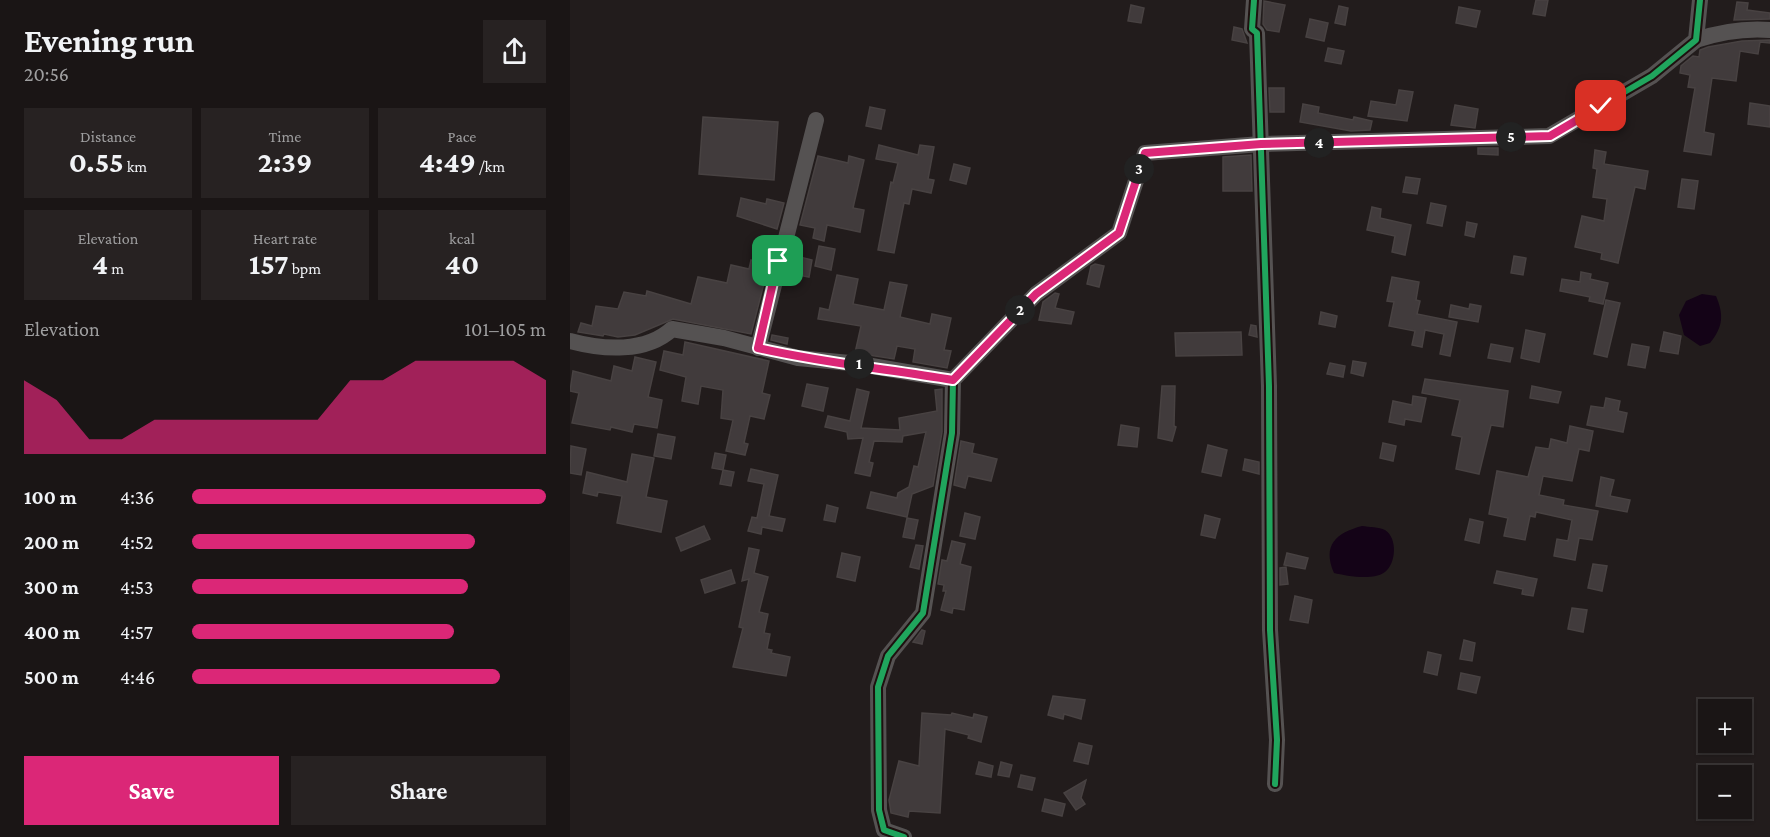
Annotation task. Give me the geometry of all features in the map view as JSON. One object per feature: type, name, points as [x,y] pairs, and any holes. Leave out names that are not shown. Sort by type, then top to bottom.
[{"type":"street","points":[[1254,0],[1252,29],[1257,33],[1269,386],[1270,630],[1277,740],[1275,784]]},
{"type":"street","points":[[1696,40],[1700,0]]},
{"type":"street","points":[[904,837],[884,830],[879,810],[878,687],[888,656],[923,613],[952,433],[953,380],[1036,294],[1119,233],[1145,153],[1261,144],[1550,136],[1653,76],[1696,40],[1739,30],[1770,30]]},
{"type":"street","points":[[758,348],[816,120]]},
{"type":"street","points":[[570,341],[604,348],[639,345],[660,341],[672,329],[724,338],[798,358],[860,364],[953,380]]},
{"type":"shaded area","points":[[1702,294],[1716,296],[1721,321],[1718,332],[1710,343],[1700,346],[1684,335],[1679,315],[1686,301]]},
{"type":"shaded area","points":[[1362,526],[1383,529],[1389,534],[1394,551],[1389,568],[1380,575],[1367,577],[1334,573],[1330,555],[1334,542],[1345,532]]},
{"type":"building","points":[[1536,0],[1548,0],[1545,16],[1533,14]]},
{"type":"building","points":[[1264,1],[1285,5],[1279,32],[1267,30],[1263,24]]},
{"type":"building","points":[[1737,2],[1748,3],[1747,10],[1770,13],[1770,19],[1734,20]]},
{"type":"building","points":[[1131,5],[1144,8],[1141,23],[1128,21]]},
{"type":"building","points":[[1339,6],[1348,8],[1345,25],[1335,23]]},
{"type":"building","points":[[1459,7],[1480,11],[1476,27],[1456,23]]},
{"type":"building","points":[[1310,19],[1328,23],[1324,41],[1306,37]]},
{"type":"building","points":[[1234,27],[1242,29],[1247,43],[1232,40]]},
{"type":"building","points":[[1770,40],[1770,43],[1760,42],[1758,54],[1740,51],[1736,81],[1712,78],[1704,132],[1714,134],[1711,155],[1684,151],[1695,88],[1688,87],[1690,75],[1680,73],[1681,66],[1693,56],[1699,57],[1700,50],[1708,47],[1742,41]]},
{"type":"building","points":[[1328,48],[1344,51],[1341,64],[1325,61]]},
{"type":"building","points":[[1269,88],[1284,88],[1284,112],[1270,112]]},
{"type":"building","points":[[1399,90],[1413,92],[1407,121],[1368,116],[1371,101],[1396,105]]},
{"type":"building","points":[[1750,103],[1770,106],[1770,127],[1748,124]]},
{"type":"building","points":[[1303,104],[1319,107],[1318,113],[1372,121],[1370,130],[1351,131],[1300,122]]},
{"type":"building","points":[[1455,105],[1478,109],[1475,128],[1451,125]]},
{"type":"building","points":[[870,107],[885,110],[881,129],[866,126]]},
{"type":"building","points":[[703,117],[778,122],[774,180],[699,174]]},
{"type":"building","points":[[879,145],[918,155],[920,145],[934,147],[928,179],[934,180],[931,193],[912,189],[909,204],[904,203],[894,253],[878,250],[891,182],[893,183],[898,163],[876,159]]},
{"type":"building","points":[[1478,148],[1498,148],[1498,155],[1478,154]]},
{"type":"building","points":[[1595,150],[1606,152],[1604,164],[1648,171],[1645,189],[1635,187],[1618,263],[1601,259],[1602,253],[1575,247],[1582,216],[1604,221],[1607,199],[1593,197],[1597,169],[1593,168]]},
{"type":"building","points":[[1251,155],[1252,191],[1223,191],[1223,157]]},
{"type":"building","points":[[818,156],[848,163],[849,156],[864,160],[853,208],[864,210],[860,232],[827,225],[824,241],[813,238],[815,228],[800,225]]},
{"type":"building","points":[[954,164],[970,168],[966,184],[950,180]]},
{"type":"building","points":[[1406,177],[1420,179],[1417,194],[1403,192]]},
{"type":"building","points":[[1682,179],[1698,181],[1694,209],[1678,207]]},
{"type":"building","points":[[741,198],[766,204],[767,199],[784,203],[777,229],[737,216]]},
{"type":"building","points":[[1431,203],[1446,206],[1442,226],[1427,223]]},
{"type":"building","points":[[1372,207],[1381,209],[1380,218],[1411,225],[1405,255],[1392,252],[1395,236],[1367,230]]},
{"type":"building","points":[[1467,222],[1477,224],[1474,237],[1465,235]]},
{"type":"building","points":[[819,246],[835,249],[831,270],[815,266]]},
{"type":"building","points":[[796,256],[812,260],[809,277],[793,274]]},
{"type":"building","points":[[1514,256],[1526,258],[1523,275],[1511,273]]},
{"type":"building","points":[[751,260],[769,264],[751,334],[673,319],[635,335],[618,337],[578,332],[581,323],[592,326],[596,306],[618,309],[624,292],[646,296],[647,291],[691,304],[698,277],[727,283],[731,265],[749,269]]},
{"type":"building","points":[[1095,264],[1104,266],[1099,287],[1087,284],[1091,266]]},
{"type":"building","points":[[1581,272],[1591,274],[1590,279],[1608,283],[1603,304],[1589,301],[1590,297],[1560,291],[1562,279],[1580,282]]},
{"type":"building","points":[[837,275],[858,279],[853,304],[884,310],[890,282],[907,285],[900,317],[930,324],[932,314],[951,318],[944,350],[951,351],[947,368],[913,362],[915,349],[897,346],[894,359],[855,353],[861,326],[818,319],[820,308],[829,310]]},
{"type":"building","points":[[1392,277],[1419,282],[1416,300],[1420,301],[1417,314],[1457,322],[1450,356],[1440,354],[1444,334],[1425,330],[1422,347],[1412,345],[1415,331],[1389,326],[1394,302],[1387,301]]},
{"type":"building","points":[[1055,293],[1059,294],[1055,308],[1074,312],[1071,324],[1039,320],[1043,302]]},
{"type":"building","points":[[1606,300],[1620,303],[1607,357],[1594,354]]},
{"type":"building","points":[[1470,304],[1481,306],[1478,322],[1449,317],[1451,305],[1469,309]]},
{"type":"building","points":[[1321,312],[1337,316],[1335,327],[1319,324]]},
{"type":"building","points":[[1251,325],[1256,326],[1257,337],[1249,335]]},
{"type":"building","points":[[1526,330],[1545,334],[1539,362],[1521,358]]},
{"type":"building","points":[[1241,332],[1242,355],[1176,356],[1175,333]]},
{"type":"building","points":[[1664,332],[1681,336],[1678,354],[1660,351]]},
{"type":"building","points":[[772,335],[788,338],[787,344],[771,340]]},
{"type":"building","points":[[685,342],[769,361],[762,393],[770,395],[764,419],[750,416],[744,443],[748,444],[745,455],[726,451],[733,420],[721,418],[723,390],[701,386],[698,404],[682,401],[686,377],[660,370],[664,351],[683,355]]},
{"type":"building","points":[[1491,344],[1513,348],[1510,362],[1488,358]]},
{"type":"building","points":[[1632,344],[1649,347],[1645,368],[1628,365]]},
{"type":"building","points":[[635,357],[656,362],[648,397],[662,400],[657,428],[634,424],[632,432],[611,427],[610,430],[572,423],[579,393],[570,391],[573,371],[611,381],[614,366],[632,371]]},
{"type":"building","points":[[1353,361],[1366,363],[1363,376],[1351,373]]},
{"type":"building","points":[[1330,363],[1345,366],[1343,377],[1327,374]]},
{"type":"building","points":[[1425,379],[1508,391],[1503,427],[1491,425],[1479,474],[1456,469],[1462,437],[1452,435],[1460,400],[1422,393]]},
{"type":"building","points":[[807,384],[828,388],[823,411],[802,406]]},
{"type":"building","points":[[1162,386],[1175,386],[1174,426],[1176,427],[1172,441],[1158,438]]},
{"type":"building","points":[[1532,386],[1561,392],[1558,403],[1530,398]]},
{"type":"building","points":[[857,389],[869,392],[861,428],[900,430],[899,418],[937,411],[935,390],[942,389],[942,432],[933,486],[912,494],[907,517],[867,508],[871,492],[897,498],[898,493],[909,487],[914,466],[918,467],[926,432],[903,436],[902,442],[874,441],[869,462],[873,463],[870,476],[855,473],[863,438],[848,439],[847,432],[825,427],[828,416],[850,421]]},
{"type":"building","points":[[1413,396],[1426,398],[1421,422],[1405,419],[1404,425],[1389,422],[1393,401],[1412,405]]},
{"type":"building","points":[[1606,398],[1620,401],[1618,411],[1627,413],[1623,432],[1587,425],[1591,406],[1604,408]]},
{"type":"building","points":[[1121,425],[1139,428],[1137,447],[1118,445]]},
{"type":"building","points":[[1570,426],[1593,431],[1589,451],[1579,449],[1572,481],[1543,476],[1539,495],[1564,500],[1563,505],[1598,511],[1592,540],[1579,538],[1575,560],[1554,556],[1557,539],[1568,541],[1572,520],[1536,512],[1535,517],[1530,516],[1525,540],[1504,536],[1508,518],[1489,514],[1497,471],[1528,477],[1536,447],[1549,449],[1551,439],[1567,443]]},
{"type":"building","points":[[658,434],[675,437],[671,459],[654,456]]},
{"type":"building","points":[[961,441],[974,444],[972,453],[997,459],[991,481],[968,476],[965,488],[954,485]]},
{"type":"building","points":[[1383,443],[1396,446],[1393,461],[1380,458]]},
{"type":"building","points":[[1208,445],[1227,450],[1221,476],[1202,472]]},
{"type":"building","points":[[571,446],[586,449],[581,475],[570,473]]},
{"type":"building","points":[[715,453],[726,455],[723,470],[712,468]]},
{"type":"building","points":[[632,454],[654,458],[646,497],[667,501],[661,532],[617,523],[622,496],[598,492],[597,496],[583,493],[587,472],[627,482]]},
{"type":"building","points":[[1245,459],[1259,462],[1259,474],[1243,470]]},
{"type":"building","points":[[751,469],[778,475],[769,516],[785,519],[782,531],[762,527],[761,534],[748,531],[752,517],[757,518],[764,484],[748,481]]},
{"type":"building","points":[[723,470],[734,472],[731,486],[720,484]]},
{"type":"building","points":[[1601,477],[1614,480],[1610,496],[1630,500],[1627,512],[1596,506]]},
{"type":"building","points":[[827,505],[838,508],[835,522],[824,520]]},
{"type":"building","points":[[965,513],[980,517],[975,539],[960,536]]},
{"type":"building","points":[[1205,515],[1220,519],[1215,538],[1201,535]]},
{"type":"building","points":[[907,518],[918,520],[914,539],[903,537]]},
{"type":"building","points":[[1470,519],[1483,522],[1479,543],[1465,540]]},
{"type":"building","points":[[704,526],[710,539],[681,551],[676,538]]},
{"type":"building","points":[[952,541],[965,544],[960,564],[971,567],[964,610],[953,608],[952,613],[941,610],[946,591],[943,591],[944,585],[938,584],[942,560],[947,561]]},
{"type":"building","points":[[916,545],[923,546],[919,569],[910,567]]},
{"type":"building","points":[[749,548],[759,550],[754,573],[768,577],[759,612],[768,614],[764,633],[770,634],[767,649],[772,650],[771,653],[790,657],[786,676],[733,667],[743,628],[739,627],[749,579],[742,581]]},
{"type":"building","points":[[842,553],[860,557],[855,581],[837,577]]},
{"type":"building","points":[[1287,553],[1308,558],[1305,569],[1284,565]]},
{"type":"building","points":[[1593,564],[1607,566],[1602,591],[1588,588]]},
{"type":"building","points":[[1286,567],[1288,584],[1280,585],[1280,568]]},
{"type":"building","points":[[731,570],[735,583],[705,593],[701,580]]},
{"type":"building","points":[[1497,571],[1537,579],[1533,596],[1522,594],[1523,589],[1494,583]]},
{"type":"building","points":[[1295,596],[1312,600],[1308,623],[1290,620]]},
{"type":"building","points":[[1572,608],[1587,610],[1583,632],[1568,629]]},
{"type":"building","points":[[922,630],[925,631],[922,644],[913,642]]},
{"type":"building","points":[[1464,640],[1475,643],[1472,661],[1460,659]]},
{"type":"building","points":[[1428,652],[1441,655],[1437,675],[1424,672]]},
{"type":"building","points":[[1461,673],[1480,677],[1476,693],[1458,689]]},
{"type":"building","points":[[1053,696],[1085,700],[1081,719],[1064,714],[1063,719],[1048,715]]},
{"type":"building","points":[[922,713],[951,715],[952,713],[973,718],[974,714],[987,717],[981,742],[968,738],[969,735],[945,729],[940,813],[909,811],[908,817],[891,813],[889,800],[899,761],[919,766]]},
{"type":"building","points":[[1079,743],[1092,746],[1088,764],[1074,761]]},
{"type":"building","points":[[979,762],[993,766],[991,777],[976,774]]},
{"type":"building","points":[[1001,762],[1012,765],[1009,777],[998,775]]},
{"type":"building","points":[[1021,775],[1035,778],[1032,790],[1018,787]]},
{"type":"building","points":[[1086,780],[1081,798],[1085,804],[1076,810],[1064,793]]},
{"type":"building","points":[[1045,799],[1065,804],[1062,816],[1042,811]]},
{"type":"cycle path","points":[[1254,0],[1252,29],[1257,33],[1269,386],[1270,630],[1277,740],[1275,784]]},
{"type":"cycle path","points":[[904,837],[884,830],[879,810],[878,687],[888,656],[923,613],[952,433],[953,380],[1036,294],[1119,233],[1145,153],[1261,144],[1549,136],[1652,76],[1696,40],[1700,0]]},
{"type":"route","points":[[778,261],[758,348],[798,358],[860,364],[953,380],[1036,294],[1119,233],[1145,153],[1261,144],[1550,136],[1601,106]]}]
